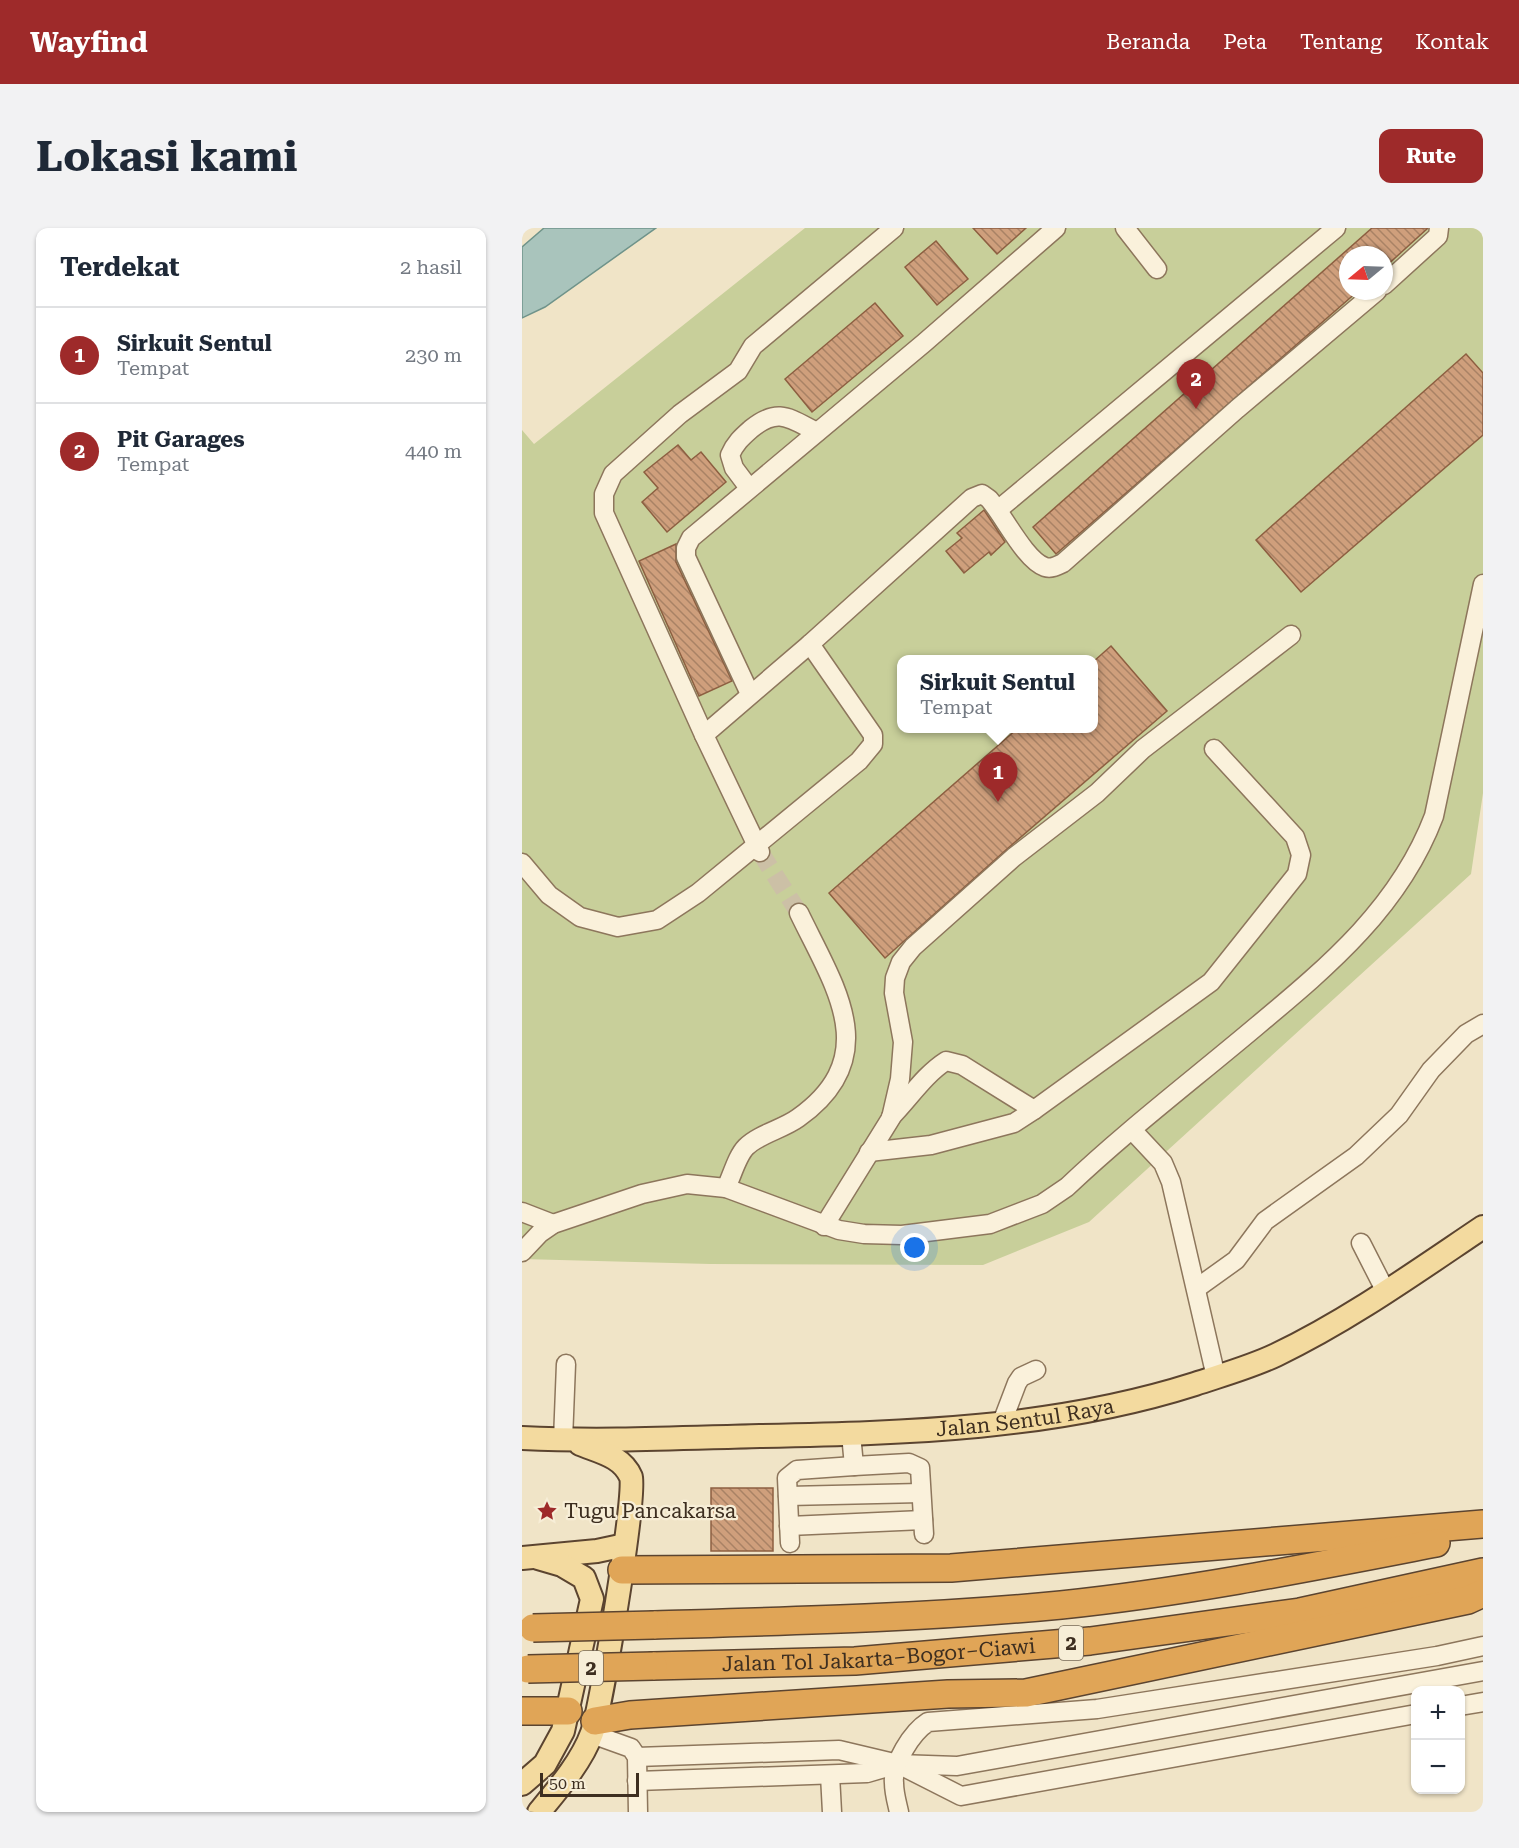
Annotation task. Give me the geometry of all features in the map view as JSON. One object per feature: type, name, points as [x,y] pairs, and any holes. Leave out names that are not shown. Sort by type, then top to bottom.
[{"type":"highway","points":[[623,1558],[951,1568],[1483,1524]]},
{"type":"highway","name":"Jalan Tol Jakarta–Bogor–Ciawi","points":[[528,1628],[848,1620],[1064,1604],[1278,1574],[1483,1534]]},
{"type":"highway","name":"Jalan Tol Jakarta–Bogor–Ciawi","points":[[525,1669],[855,1661],[1090,1641],[1300,1612],[1483,1572]]},
{"type":"highway","points":[[593,1728],[630,1715],[948,1694],[1026,1693],[1468,1600],[1483,1593]]},
{"type":"highway","points":[[522,1711],[568,1711]]},
{"type":"main road","name":"Jalan Sentul Raya","points":[[522,1438],[567,1440],[851,1434],[1000,1425],[1135,1401],[1216,1377],[1275,1356],[1386,1292],[1483,1227]]},
{"type":"main road","points":[[547,1808],[593,1728],[623,1558],[632,1480],[621,1460],[567,1440]]},
{"type":"main road","points":[[530,1558],[597,1551],[623,1558]]},
{"type":"main road","points":[[522,1784],[546,1764],[563,1731],[592,1599],[584,1578],[562,1565],[530,1558]]},
{"type":"street","points":[[758,848],[704,735],[604,513],[604,494],[613,474],[680,414],[738,371],[753,346],[894,228]]},
{"type":"street","points":[[750,694],[686,557],[686,548],[691,538],[1056,228]]},
{"type":"street","points":[[1125,228],[1157,269]]},
{"type":"street","points":[[999,509],[1336,228]]},
{"type":"street","points":[[1393,277],[1438,236],[1439,228]]},
{"type":"street","points":[[704,735],[810,644],[972,498],[982,494],[999,509],[1030,557],[1042,567],[1050,568],[1063,563],[1237,409],[1366,300]]},
{"type":"street","points":[[749,488],[734,468],[730,455],[734,444],[763,420],[772,416],[785,416],[817,432]]},
{"type":"street","points":[[522,1252],[540,1233],[553,1224],[642,1194],[687,1184],[726,1188],[824,1226],[864,1234],[902,1235],[990,1224],[1042,1204],[1329,966],[1397,890],[1426,838],[1434,816],[1483,584]]},
{"type":"street","points":[[891,1118],[900,1079],[903,1042],[894,993],[895,978],[901,962],[913,947],[1014,857],[1097,793],[1143,749],[1291,635]]},
{"type":"street","points":[[522,863],[549,895],[580,916],[618,927],[657,920],[698,893],[758,848],[859,761],[873,744],[873,735],[810,644]]},
{"type":"street","points":[[869,1152],[931,1145],[1014,1123],[1211,982],[1297,873],[1301,855],[1295,837],[1214,749]]},
{"type":"street","points":[[726,1188],[746,1147],[798,1118],[826,1092],[839,1070],[845,1050],[847,1024],[840,1000],[799,913]]},
{"type":"street","points":[[1197,1288],[1236,1260],[1265,1221],[1356,1156],[1400,1115],[1431,1070],[1466,1034],[1483,1024]]},
{"type":"street","points":[[824,1226],[891,1118],[916,1092],[930,1071],[946,1061],[962,1065],[1034,1110]]},
{"type":"street","points":[[1132,1131],[1163,1163],[1171,1182],[1216,1377]]},
{"type":"street","points":[[522,1212],[553,1224]]},
{"type":"street","points":[[1361,1243],[1386,1292]]},
{"type":"street","points":[[566,1364],[567,1440]]},
{"type":"street","points":[[1000,1425],[1017,1383],[1021,1377],[1036,1370]]},
{"type":"street","points":[[851,1434],[854,1466]]},
{"type":"street","points":[[917,1465],[920,1468],[923,1527],[790,1534],[787,1478],[797,1470],[854,1466],[917,1465]]},
{"type":"street","points":[[788,1496],[921,1493]]},
{"type":"street","points":[[899,1812],[893,1781],[898,1764],[915,1732],[928,1722],[1097,1709],[1437,1656],[1483,1646]]},
{"type":"street","points":[[637,1757],[839,1750],[898,1764],[957,1766],[1483,1671]]},
{"type":"street","points":[[1465,1705],[1483,1702]]},
{"type":"street","points":[[637,1781],[867,1773],[898,1764],[961,1796],[1411,1715]]},
{"type":"street","points":[[593,1728],[631,1748],[637,1757],[638,1812]]},
{"type":"street","points":[[830,1775],[832,1812]]},
{"type":"green space","points":[[805,228],[1483,228],[1483,793],[1471,874],[1089,1222],[983,1265],[710,1264],[522,1259],[522,430],[534,444]]},
{"type":"water","points":[[544,228],[656,228],[545,307],[522,318],[522,247]]},
{"type":"building","points":[[973,228],[1026,228],[997,254]]},
{"type":"building","points":[[1372,228],[1428,228],[1393,260],[1393,246],[1352,246]]},
{"type":"building","points":[[936,241],[968,279],[937,305],[905,267]]},
{"type":"building","points":[[1339,257],[1339,300],[1348,300],[1056,554],[1033,527]]},
{"type":"building","points":[[875,303],[903,336],[812,412],[785,379]]},
{"type":"building","points":[[1466,354],[1483,373],[1483,435],[1301,592],[1256,540]]},
{"type":"building","points":[[678,445],[691,460],[701,452],[726,482],[667,532],[642,502],[658,488],[644,472]]},
{"type":"building","points":[[984,510],[1005,542],[991,555],[989,552],[964,573],[946,551],[962,538],[957,533]]},
{"type":"building","points":[[676,544],[676,562],[732,681],[699,696],[639,561]]},
{"type":"building","points":[[1111,646],[1167,711],[885,958],[829,893],[1012,733],[1098,733],[1098,657]]},
{"type":"building","points":[[711,1488],[773,1488],[773,1551],[711,1551]]},
{"type":"tunnel","points":[[760,852],[799,913]]},
{"type":"place","name":"Pit Garages","points":[[1196,409]]},
{"type":"place","name":"Sirkuit Sentul","points":[[998,802]]},
{"type":"place","name":"Tugu Pancakarsa","points":[[547,1511]]}]
